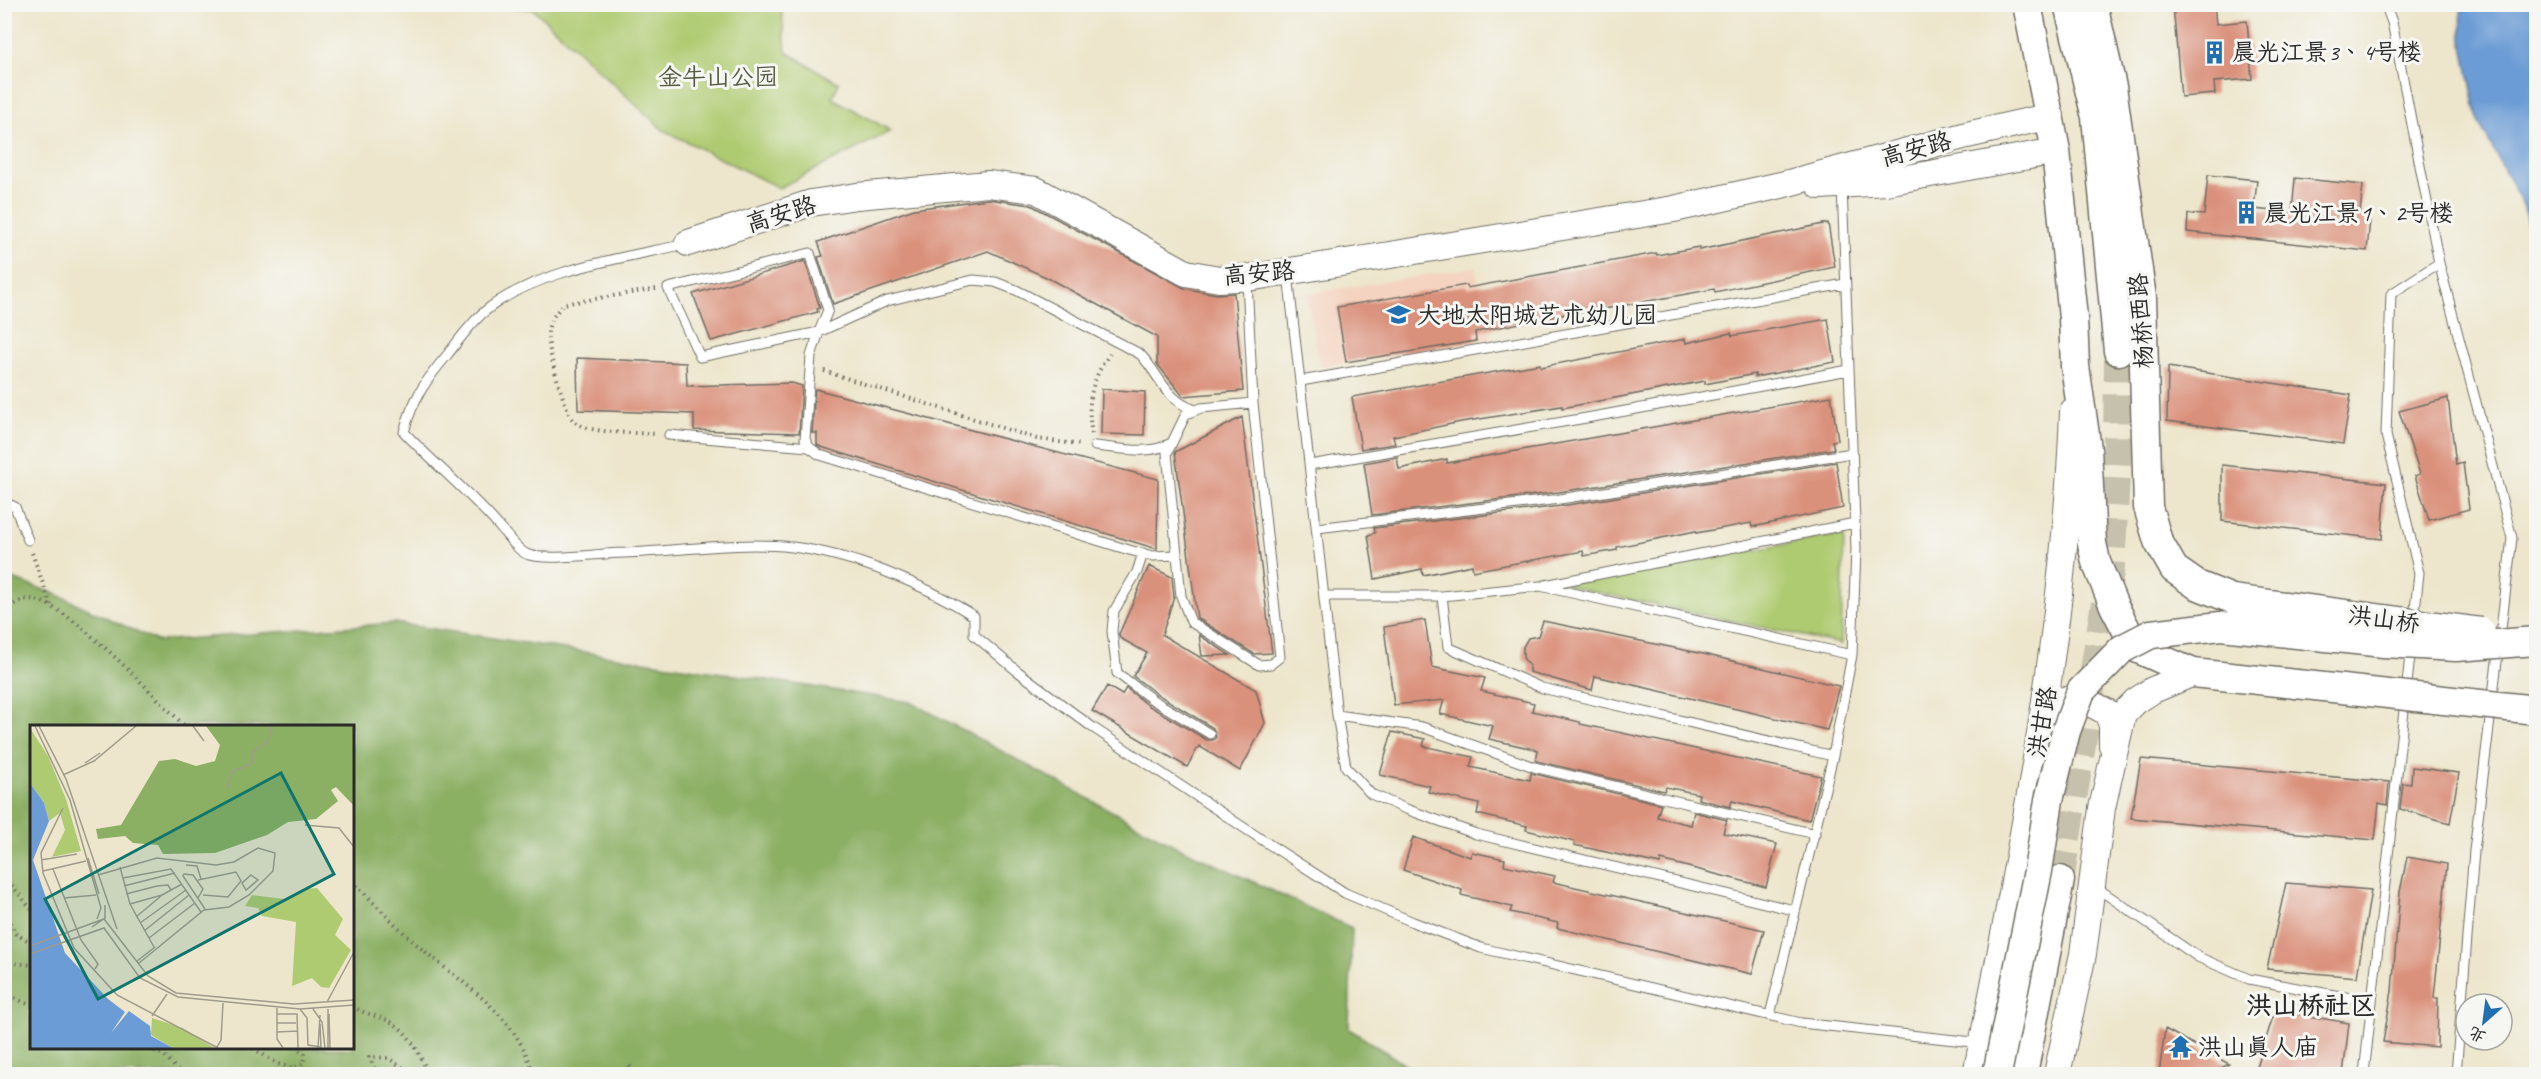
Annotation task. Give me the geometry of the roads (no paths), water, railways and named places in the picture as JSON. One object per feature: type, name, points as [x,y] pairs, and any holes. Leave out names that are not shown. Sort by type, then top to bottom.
[{"type":"main road","points":[[2027,4],[2051,116],[2056,151],[2073,318],[2075,366],[2087,449],[2092,543],[2096,562],[2114,606],[2136,648],[2193,673],[2536,710]]},
{"type":"main road","points":[[2068,4],[2096,117],[2118,351]]},
{"type":"main road","name":"杨桥西路","points":[[2093,4],[2112,87],[2142,298],[2148,507],[2158,542],[2174,569],[2197,585],[2232,599]]},
{"type":"main road","name":"洪山桥","points":[[2232,599],[2536,640]]},
{"type":"main road","points":[[1997,1074],[2036,881],[2049,800],[2066,731],[2080,691],[2122,650],[2151,634],[2221,626],[2384,643],[2456,647],[2536,640]]},
{"type":"main road","points":[[2024,1074],[2060,880]]},
{"type":"street","name":"高安路","points":[[688,243],[811,203],[857,196],[988,184],[1036,190],[1186,273],[1219,279],[1247,277],[1674,209],[1781,185],[1967,135],[2051,116]]},
{"type":"street","name":"高安路","points":[[1781,185],[1886,183],[2056,151]]},
{"type":"street","name":"洪甘路","points":[[1976,1074],[2045,708],[2061,591],[2071,478],[2075,366]]},
{"type":"street","points":[[2057,1074],[2083,954],[2102,808],[2112,751],[2123,714],[2136,701],[2174,680],[2193,673]]},
{"type":"street","points":[[2045,708],[2061,699],[2080,698],[2107,712],[2112,725],[2112,751]]},
{"type":"lane","points":[[2385,4],[2392,22],[2439,263],[2512,538],[2474,851],[2456,1074]]},
{"type":"lane","points":[[1770,1016],[1833,756],[1852,655],[1855,523],[1842,185]]},
{"type":"lane","points":[[688,243],[560,274],[503,299],[483,313],[465,333],[426,380],[411,404],[404,432],[478,501],[517,547],[529,555],[570,556],[740,546],[790,547],[818,551],[858,562],[951,602],[974,616],[974,635],[1025,677],[1092,727],[1345,893],[1481,948],[1770,1016],[1801,1023],[1983,1043]]},
{"type":"lane","points":[[1176,555],[1143,553],[847,464],[820,455],[809,447],[805,439],[809,367],[819,332],[828,310],[810,253],[668,288],[700,357],[819,332],[887,301],[973,280],[995,282],[1016,290],[1140,354],[1155,370],[1165,390],[1179,404],[1195,410]]},
{"type":"lane","points":[[2364,1074],[2419,573],[2386,435],[2391,294],[2439,263]]},
{"type":"lane","points":[[1288,272],[1338,715],[1346,767],[1371,794],[1476,834],[1794,910]]},
{"type":"lane","points":[[1247,277],[1253,403],[1280,657],[1271,663],[1259,665],[1191,622],[1181,596],[1167,453],[1186,414],[1195,410],[1253,403]]},
{"type":"lane","points":[[1301,381],[1845,284]]},
{"type":"lane","points":[[1310,465],[1599,416],[1849,370]]},
{"type":"lane","points":[[669,435],[809,447]]},
{"type":"lane","points":[[1095,446],[1148,450],[1160,449],[1171,443]]},
{"type":"lane","points":[[1317,528],[1560,499],[1852,453]]},
{"type":"lane","points":[[4,502],[15,507],[28,540]]},
{"type":"lane","points":[[1325,596],[1442,596],[1540,586],[1855,523]]},
{"type":"lane","points":[[1143,553],[1137,572],[1114,611],[1112,631],[1117,673],[1153,700],[1210,734]]},
{"type":"lane","points":[[1540,586],[1852,655]]},
{"type":"lane","points":[[1442,596],[1448,647],[1542,688],[1833,756]]},
{"type":"lane","points":[[1338,715],[1422,727],[1534,767],[1815,834]]},
{"type":"lane","points":[[2093,885],[2198,957],[2238,975],[2269,984],[2372,1002]]},
{"type":"water","points":[[2461,5],[2536,5],[2536,273],[2524,207],[2478,121],[2462,41]]},
{"type":"tunnel","points":[[2060,880],[2111,566],[2117,459],[2118,351]]},
{"type":"place","name":"晨光江景3、4号楼","points":[[2214,52]]},
{"type":"place","name":"晨光江景1、2号楼","points":[[2246,213]]},
{"type":"place","name":"大地太阳城艺术幼儿园","points":[[1399,315]]},
{"type":"place","name":"洪山真人庙","points":[[2180,1047]]},
{"type":"district","name":"洪山桥社区","points":[[2311,1005]]},
{"type":"park label","name":"金牛山公园","points":[[718,77]]}]
